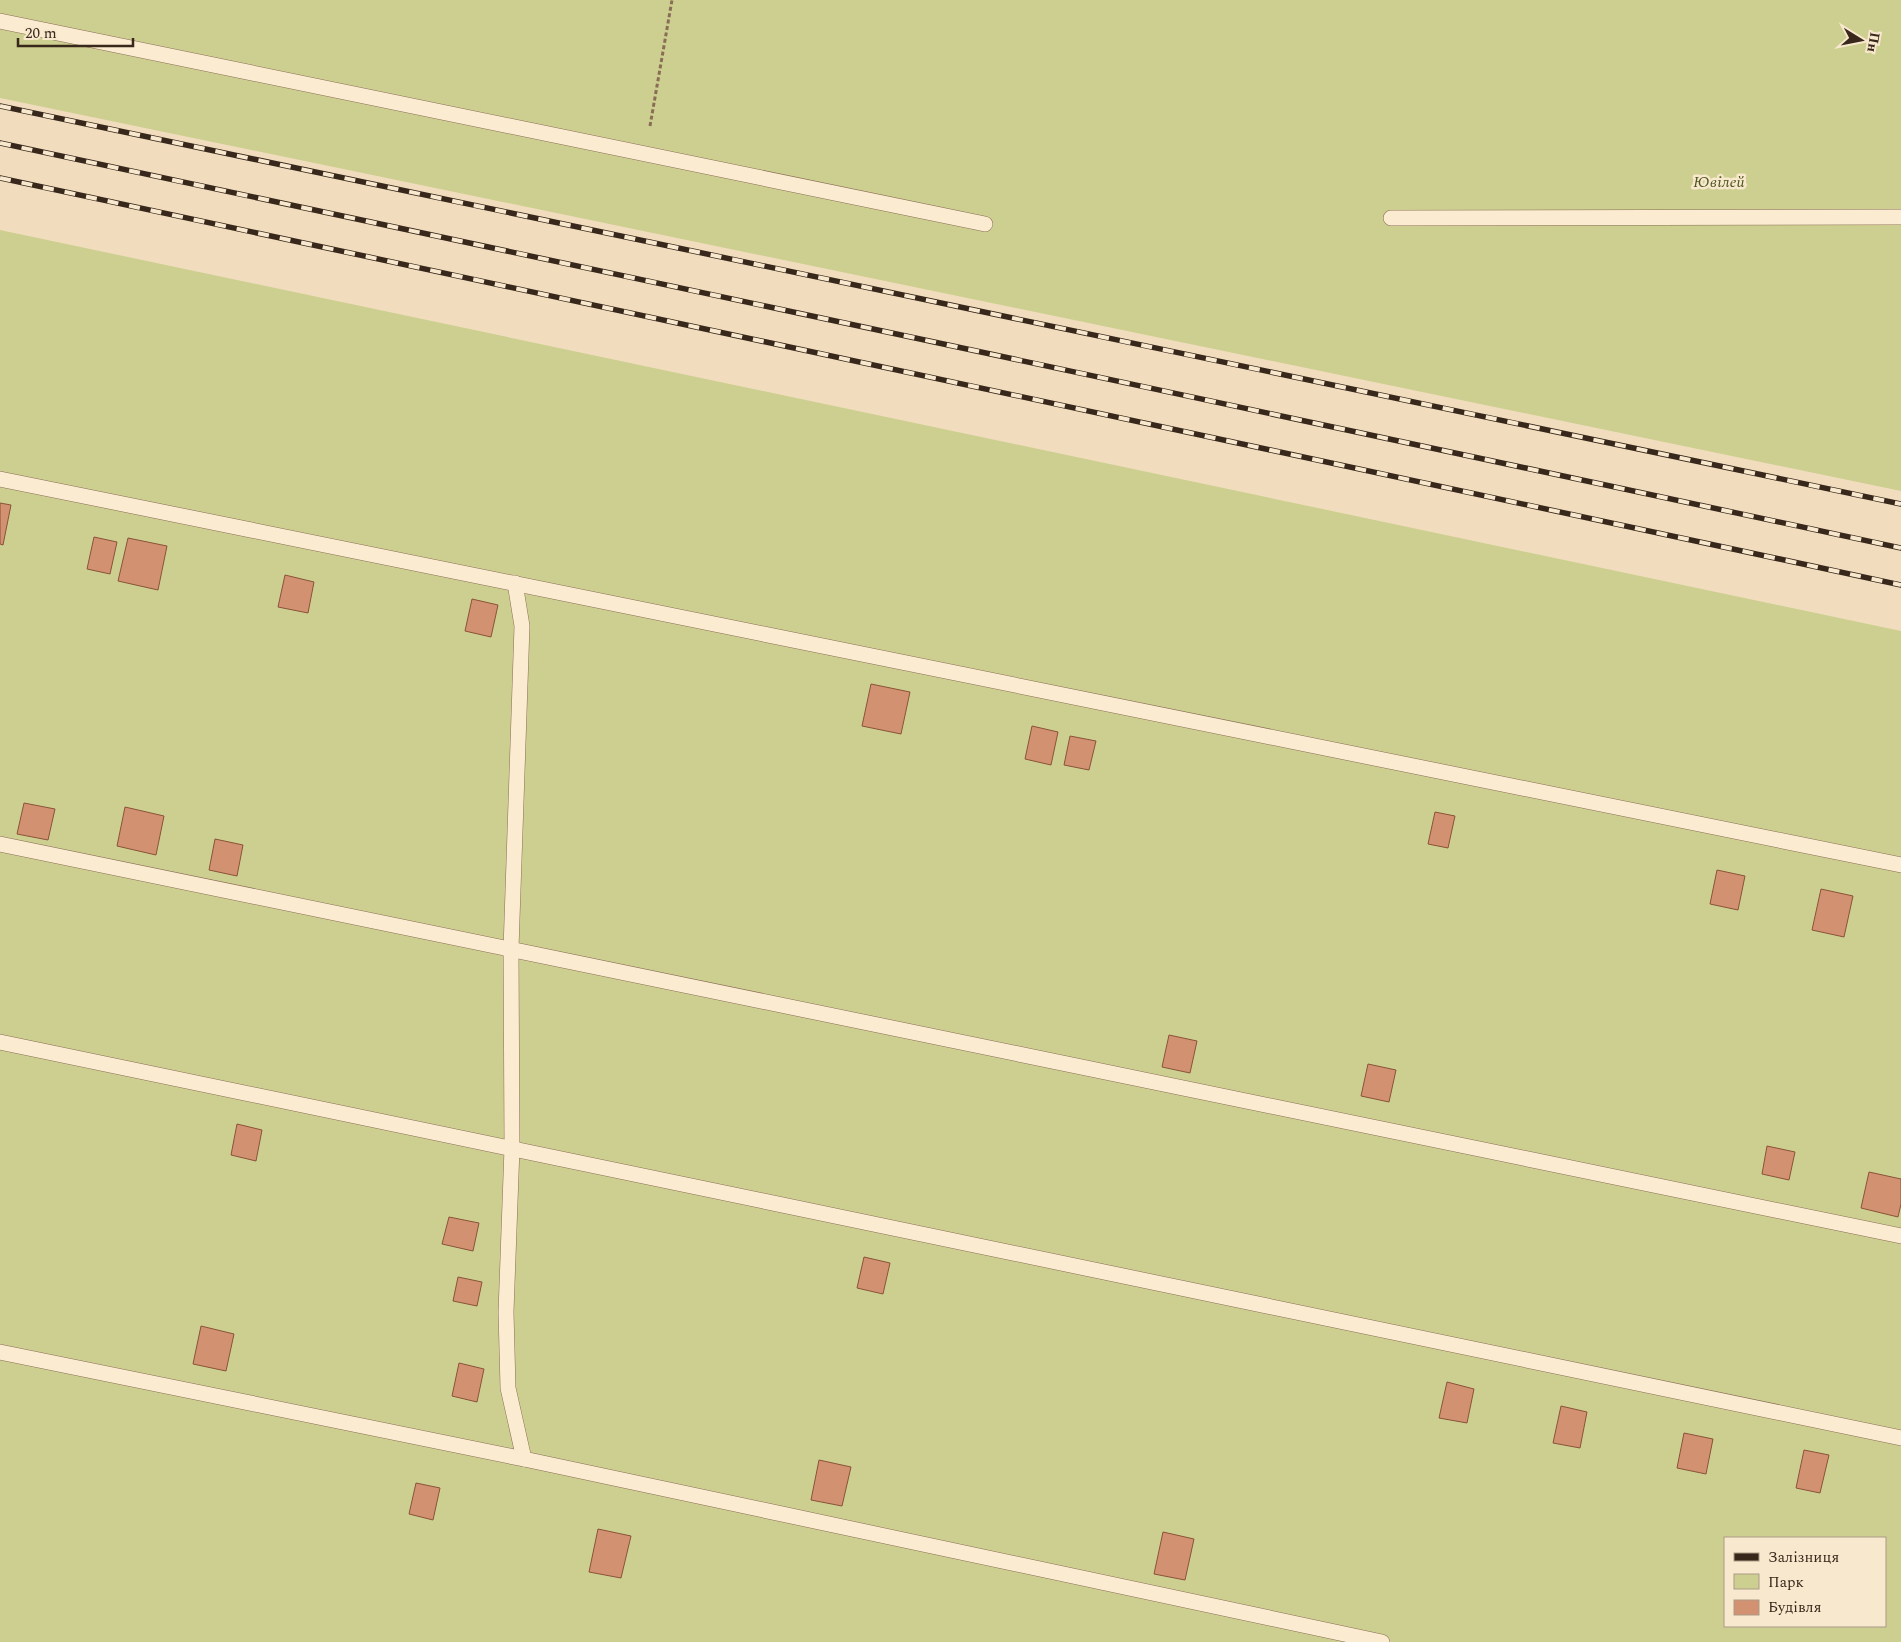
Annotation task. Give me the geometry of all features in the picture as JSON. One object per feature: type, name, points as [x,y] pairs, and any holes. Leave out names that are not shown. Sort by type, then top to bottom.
[{"type":"lane","points":[[0,21],[985,224]]},
{"type":"lane","points":[[1391,218],[1901,217]]},
{"type":"lane","points":[[0,479],[1901,866]]},
{"type":"lane","points":[[515,583],[522,626],[511,949],[512,1148],[506,1312],[508,1388],[524,1459]]},
{"type":"lane","points":[[0,844],[1901,1236]]},
{"type":"lane","points":[[0,1042],[1901,1438]]},
{"type":"lane","points":[[0,1352],[524,1459],[1382,1642]]},
{"type":"path","points":[[645,154],[672,0]]},
{"type":"green space","name":"Ювілей","points":[[0,0],[1901,0],[1901,491],[0,98]]},
{"type":"green space","points":[[0,230],[1901,631],[1901,1642],[0,1642]]},
{"type":"building","points":[[0,503],[11,505],[3,545],[0,544]]},
{"type":"building","points":[[94,537],[117,542],[110,574],[87,569]]},
{"type":"building","points":[[128,538],[167,546],[158,590],[118,581]]},
{"type":"building","points":[[285,575],[314,582],[308,613],[278,607]]},
{"type":"building","points":[[472,599],[498,605],[491,637],[465,631]]},
{"type":"building","points":[[871,684],[910,692],[901,734],[862,726]]},
{"type":"building","points":[[1032,726],[1058,732],[1051,765],[1025,759]]},
{"type":"building","points":[[1070,736],[1096,741],[1089,770],[1064,765]]},
{"type":"building","points":[[24,803],[55,809],[48,840],[17,834]]},
{"type":"building","points":[[125,807],[164,816],[156,855],[117,846]]},
{"type":"building","points":[[1435,812],[1455,816],[1448,848],[1428,844]]},
{"type":"building","points":[[215,839],[243,845],[237,876],[209,870]]},
{"type":"building","points":[[1717,870],[1745,876],[1738,910],[1710,904]]},
{"type":"building","points":[[1821,889],[1853,896],[1844,937],[1812,930]]},
{"type":"building","points":[[1169,1035],[1197,1041],[1190,1073],[1162,1067]]},
{"type":"building","points":[[1368,1064],[1396,1070],[1389,1102],[1361,1096]]},
{"type":"building","points":[[237,1124],[262,1130],[256,1161],[231,1155]]},
{"type":"building","points":[[1767,1146],[1795,1152],[1789,1180],[1762,1174]]},
{"type":"building","points":[[1869,1172],[1901,1179],[1901,1204],[1898,1217],[1861,1208]]},
{"type":"building","points":[[449,1217],[479,1223],[473,1251],[442,1244]]},
{"type":"building","points":[[864,1257],[890,1263],[883,1294],[857,1288]]},
{"type":"building","points":[[458,1277],[482,1282],[477,1306],[453,1301]]},
{"type":"building","points":[[201,1326],[234,1334],[226,1371],[193,1364]]},
{"type":"building","points":[[459,1363],[484,1369],[477,1402],[452,1396]]},
{"type":"building","points":[[1447,1382],[1474,1389],[1467,1423],[1439,1418]]},
{"type":"building","points":[[1561,1406],[1587,1412],[1580,1448],[1553,1443]]},
{"type":"building","points":[[1684,1433],[1713,1439],[1706,1474],[1677,1468]]},
{"type":"building","points":[[1804,1450],[1829,1455],[1820,1493],[1796,1488]]},
{"type":"building","points":[[819,1460],[851,1467],[842,1506],[811,1500]]},
{"type":"building","points":[[416,1483],[440,1488],[433,1520],[409,1514]]},
{"type":"building","points":[[598,1529],[631,1536],[621,1578],[589,1572]]},
{"type":"building","points":[[1163,1532],[1194,1539],[1185,1580],[1154,1574]]},
{"type":"railway","points":[[0,106],[1901,504]]},
{"type":"railway","points":[[0,143],[1901,548]]},
{"type":"railway","points":[[0,178],[1901,585]]}]
